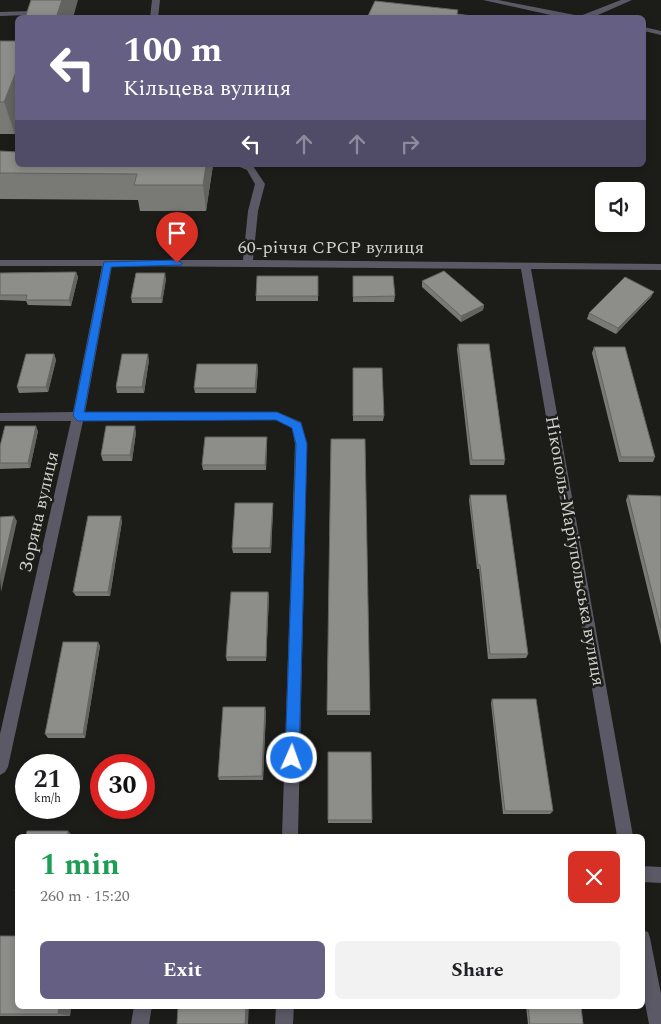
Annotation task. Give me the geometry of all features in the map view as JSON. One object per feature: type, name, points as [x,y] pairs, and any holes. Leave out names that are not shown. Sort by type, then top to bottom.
[{"type":"street","points":[[154,15],[156,0]]},
{"type":"street","points":[[488,0],[563,15]]},
{"type":"street","points":[[590,15],[628,0]]},
{"type":"street","points":[[0,14],[28,13]]},
{"type":"street","points":[[646,30],[661,33]]},
{"type":"street","points":[[247,167],[250,168],[260,184],[253,211],[248,263]]},
{"type":"street","name":"60-річчя СРСР вулиця","points":[[0,263],[248,263],[661,267]]},
{"type":"street","name":"Зоряна вулиця","points":[[0,767],[78,416],[107,264]]},
{"type":"street","name":"Нікополь-Маріупольська вулиця","points":[[525,265],[625,834]]},
{"type":"street","points":[[0,417],[277,416],[297,426],[301,444],[290,834]]},
{"type":"street","points":[[645,874],[661,874]]},
{"type":"street","points":[[645,954],[658,1024]]},
{"type":"street","points":[[140,1024],[142,1009]]},
{"type":"street","points":[[284,1024],[285,1009]]},
{"type":"building","points":[[31,0],[62,0],[57,15],[26,15]]},
{"type":"building","points":[[375,1],[458,10],[457,14],[464,15],[368,15]]},
{"type":"building","points":[[0,41],[15,41],[15,74],[4,102],[0,102]]},
{"type":"building","points":[[0,151],[15,152],[15,167],[206,167],[203,185],[134,185],[137,174],[0,173]]},
{"type":"building","points":[[444,271],[484,305],[461,316],[422,281]]},
{"type":"building","points":[[76,272],[69,300],[26,300],[27,295],[0,295],[0,273]]},
{"type":"building","points":[[136,273],[165,273],[161,298],[131,298]]},
{"type":"building","points":[[257,276],[318,276],[318,296],[256,296]]},
{"type":"building","points":[[353,276],[393,276],[395,296],[353,297]]},
{"type":"building","points":[[625,277],[654,292],[618,328],[589,313]]},
{"type":"building","points":[[458,344],[489,344],[505,460],[472,460]]},
{"type":"building","points":[[594,347],[625,347],[655,457],[621,457]]},
{"type":"building","points":[[26,354],[54,354],[46,387],[17,387]]},
{"type":"building","points":[[122,354],[148,354],[142,387],[116,387]]},
{"type":"building","points":[[197,364],[257,364],[255,388],[194,388]]},
{"type":"building","points":[[353,368],[382,368],[384,416],[353,416]]},
{"type":"building","points":[[5,426],[36,426],[28,463],[0,463],[0,446]]},
{"type":"building","points":[[106,426],[135,426],[130,455],[101,455]]},
{"type":"building","points":[[205,437],[267,437],[265,465],[202,465]]},
{"type":"building","points":[[331,439],[365,439],[370,711],[327,711]]},
{"type":"building","points":[[470,495],[506,495],[528,654],[490,654]]},
{"type":"building","points":[[628,495],[661,496],[661,628]]},
{"type":"building","points":[[235,503],[273,503],[270,548],[232,548]]},
{"type":"building","points":[[14,516],[0,577],[0,517]]},
{"type":"building","points":[[88,516],[121,516],[108,592],[73,592]]},
{"type":"building","points":[[231,592],[268,592],[266,657],[226,657]]},
{"type":"building","points":[[63,642],[98,642],[83,734],[45,734]]},
{"type":"building","points":[[492,699],[536,699],[553,811],[505,811]]},
{"type":"building","points":[[223,707],[265,707],[262,776],[218,777]]},
{"type":"building","points":[[328,752],[371,752],[372,820],[328,820]]},
{"type":"building","points":[[27,831],[68,831],[67,834],[26,834]]},
{"type":"building","points":[[0,936],[15,936],[15,1009],[59,1009],[58,1014],[0,1014]]},
{"type":"building","points":[[178,1009],[246,1009],[245,1024],[177,1024]]},
{"type":"building","points":[[528,1009],[581,1009],[583,1024],[530,1024]]},
{"type":"route","points":[[177,263],[107,264],[78,416],[277,416],[297,426],[301,444],[292,758]]}]
